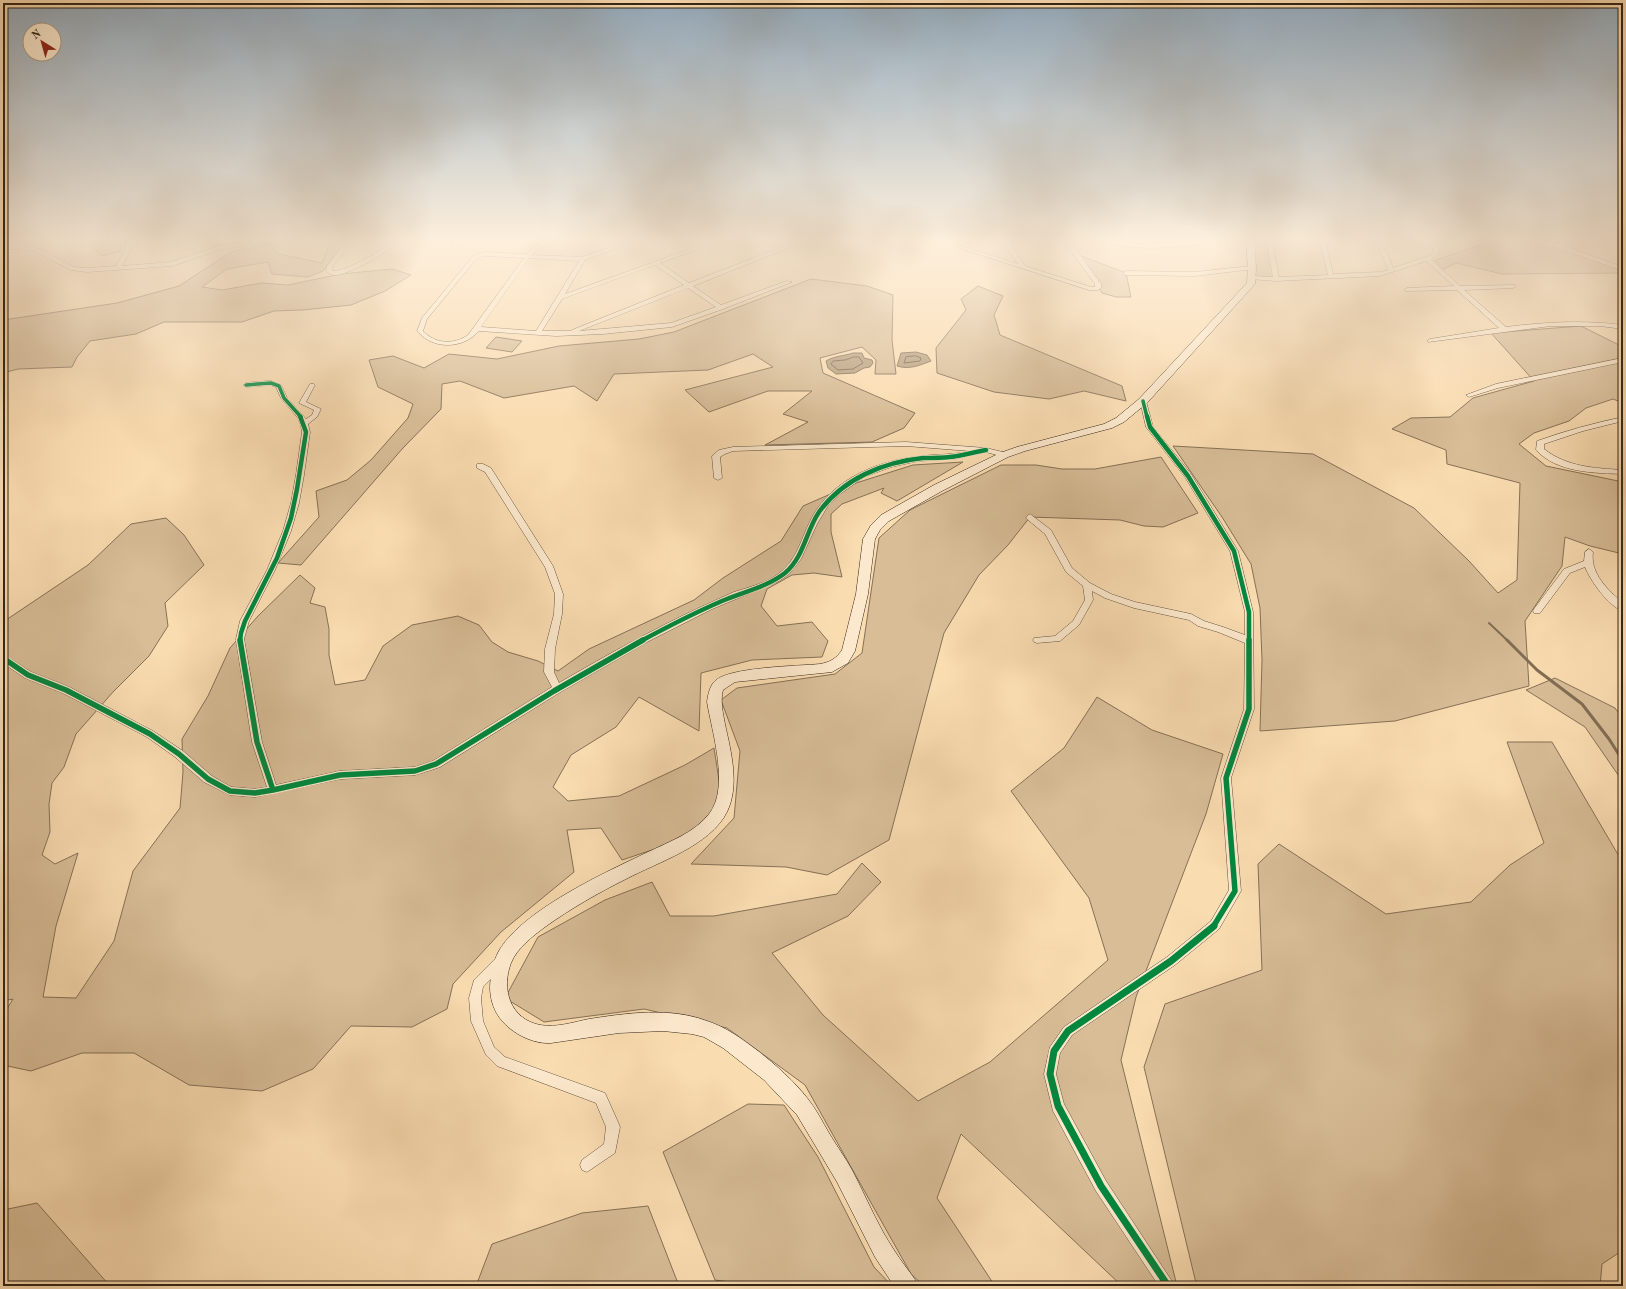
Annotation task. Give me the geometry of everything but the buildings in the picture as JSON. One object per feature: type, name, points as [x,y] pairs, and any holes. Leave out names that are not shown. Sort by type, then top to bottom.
[{"type":"main road","points":[[908,1286],[883,1251],[864,1217],[846,1178],[800,1105],[772,1076],[738,1047],[707,1030],[668,1021],[618,1024],[542,1034],[516,1024],[500,1005],[498,981],[506,955],[523,934],[553,913],[597,886],[703,831],[716,816],[725,799],[726,777],[714,702],[714,691],[722,682],[733,677],[820,669],[832,667],[843,659],[848,651],[862,594],[870,539],[875,528],[885,518],[925,495],[1004,455],[1021,449],[1108,426],[1120,420],[1143,401],[1236,300]]},
{"type":"street","points":[[440,300],[424,319],[420,330],[424,336],[430,340],[449,343],[466,340],[477,329],[497,300]]},
{"type":"street","points":[[538,333],[558,300]]},
{"type":"street","points":[[567,334],[650,300]]},
{"type":"street","points":[[710,300],[721,308]]},
{"type":"street","points":[[477,329],[567,334],[672,325],[742,300]]},
{"type":"street","points":[[1472,300],[1504,329]]},
{"type":"street","points":[[1430,341],[1504,329],[1583,322],[1623,327]]},
{"type":"street","points":[[589,324],[603,332]]},
{"type":"street","points":[[1469,395],[1496,386],[1623,360]]},
{"type":"street","points":[[246,385],[270,383],[279,386],[284,399],[301,415],[305,423],[306,432],[293,514],[266,580],[245,618],[241,633],[242,653],[257,742],[273,790]]},
{"type":"street","points":[[305,423],[315,416],[318,409],[302,403],[312,385]]},
{"type":"street","points":[[1143,401],[1150,427],[1188,476],[1234,551],[1249,612],[1249,709],[1226,778],[1236,891],[1215,925],[1171,961],[1068,1031],[1054,1051],[1050,1074],[1058,1106],[1101,1186],[1168,1286]]},
{"type":"street","points":[[1623,419],[1586,426],[1540,443],[1540,450],[1549,459],[1566,465],[1585,470],[1623,472]]},
{"type":"street","points":[[718,478],[716,456],[722,452],[734,449],[906,444],[986,450],[1004,455]]},
{"type":"street","points":[[3,658],[28,675],[66,690],[150,734],[179,754],[208,779],[230,791],[255,793],[340,775],[415,772],[436,764],[557,688],[704,608],[777,579],[793,566],[803,551],[808,532],[828,500],[842,487],[863,474],[896,463],[917,459],[953,457],[986,450]]},
{"type":"street","points":[[480,466],[488,470],[521,524],[550,566],[559,594],[558,614],[550,649],[549,672],[557,688]]},
{"type":"street","points":[[1030,517],[1048,532],[1069,570],[1087,585],[1108,596],[1134,605],[1191,617],[1201,624],[1220,629],[1249,641]]},
{"type":"street","points":[[1589,552],[1588,562],[1603,590],[1623,608]]},
{"type":"street","points":[[1537,611],[1567,571],[1588,562]]},
{"type":"street","points":[[1037,640],[1057,639],[1076,623],[1089,600],[1087,585]]},
{"type":"street","points":[[506,955],[478,984],[475,998],[477,1021],[490,1051],[501,1062],[600,1098],[614,1127],[610,1148],[587,1165]]},
{"type":"shaded area","points":[[127,300],[363,300],[351,305],[303,310],[274,311],[242,322],[164,322],[136,334],[90,341],[77,357],[72,367],[18,369],[3,373],[3,320]]},
{"type":"shaded area","points":[[756,300],[893,300],[892,340],[896,374],[875,374],[876,360],[862,347],[820,358],[823,373],[915,413],[904,428],[872,442],[765,445],[808,422],[783,414],[812,391],[768,391],[709,412],[685,390],[773,367],[753,354],[708,370],[614,374],[597,401],[574,386],[504,398],[460,381],[442,384],[441,409],[403,448],[301,565],[278,563],[319,517],[316,491],[347,480],[371,460],[408,418],[413,404],[378,387],[369,360],[393,356],[424,368],[449,354],[497,359],[559,346],[639,339],[674,332]]},
{"type":"shaded area","points":[[962,300],[1001,300],[994,315],[1000,335],[1122,386],[1126,401],[1084,391],[1049,399],[994,392],[937,373],[936,348],[966,310]]},
{"type":"shaded area","points":[[1581,326],[1623,347],[1623,403],[1613,399],[1586,408],[1569,421],[1534,433],[1519,444],[1546,466],[1623,482],[1623,554],[1590,546],[1565,537],[1562,566],[1525,621],[1529,686],[1395,721],[1260,731],[1262,660],[1260,608],[1251,564],[1222,517],[1173,446],[1313,454],[1414,508],[1469,561],[1498,593],[1517,580],[1520,483],[1447,464],[1446,450],[1392,429],[1411,418],[1450,417],[1473,398],[1534,381],[1491,333]]},
{"type":"shaded area","points":[[496,337],[522,341],[512,352],[486,348]]},
{"type":"shaded area","points":[[1161,457],[1198,513],[1163,527],[1144,526],[1120,520],[1030,517],[1008,545],[979,575],[944,633],[889,840],[827,875],[786,867],[691,864],[734,818],[740,751],[721,700],[737,688],[835,674],[862,653],[879,538],[910,510],[1001,465],[1036,465],[1062,469],[1095,469]]},
{"type":"shaded area","points":[[963,462],[897,501],[881,493],[884,488],[842,504],[831,514],[831,532],[842,577],[814,573],[792,575],[767,589],[761,606],[777,626],[812,622],[828,641],[822,657],[752,660],[701,673],[699,731],[639,697],[616,727],[571,755],[553,787],[568,801],[619,796],[685,765],[714,748],[720,787],[712,821],[655,849],[622,860],[601,828],[567,830],[574,872],[501,932],[453,984],[447,1009],[412,1027],[351,1026],[313,1069],[262,1091],[189,1085],[134,1053],[82,1053],[31,1071],[3,1065],[3,1015],[13,999],[3,1001],[3,622],[88,565],[131,524],[166,518],[184,535],[204,565],[165,603],[168,626],[149,656],[113,692],[76,734],[64,767],[52,783],[49,804],[50,832],[42,855],[55,864],[78,853],[56,926],[43,997],[76,998],[114,941],[133,871],[180,808],[183,772],[182,739],[208,696],[230,648],[258,616],[300,575],[315,588],[310,603],[325,607],[329,629],[329,655],[335,685],[365,680],[383,646],[412,625],[458,616],[479,625],[492,642],[508,652],[538,661],[558,671],[589,649],[694,600],[723,578],[781,541],[803,506],[856,483],[913,465]]},
{"type":"shaded area","points":[[1555,678],[1615,708],[1623,719],[1623,782],[1585,727],[1526,690]]},
{"type":"shaded area","points":[[1097,697],[1152,730],[1223,754],[1206,814],[1136,997],[1121,1060],[1177,1286],[1122,1286],[961,1134],[937,1198],[995,1286],[924,1286],[911,1274],[805,1085],[727,1028],[644,1009],[544,1022],[505,998],[538,937],[605,900],[652,882],[670,916],[714,916],[837,894],[862,863],[881,882],[848,916],[772,953],[823,1015],[918,1101],[990,1062],[1108,960],[1089,898],[1011,791],[1064,748]]},
{"type":"shaded area","points":[[1507,742],[1552,742],[1623,863],[1623,1250],[1602,1264],[1600,1286],[1210,1286],[1196,1283],[1144,1067],[1165,1004],[1262,970],[1258,864],[1279,844],[1386,914],[1471,902],[1510,865],[1544,843]]},
{"type":"shaded area","points":[[748,1104],[784,1105],[818,1157],[874,1267],[892,1286],[759,1286],[715,1280],[663,1152]]},
{"type":"shaded area","points":[[37,1203],[110,1286],[3,1286],[3,1210]]},
{"type":"shaded area","points":[[648,1206],[679,1286],[476,1286],[492,1244],[582,1213]]},
{"type":"water","points":[[916,352],[927,355],[931,361],[911,367],[897,366],[901,353]]},
{"type":"water","points":[[853,353],[862,353],[864,358],[872,360],[873,363],[870,367],[864,368],[855,373],[836,374],[828,368],[826,361],[829,359]]},
{"type":"waterway","points":[[1489,623],[1508,641]]},
{"type":"waterway","points":[[1508,641],[1537,670],[1582,704],[1609,739],[1623,761]]},
{"type":"cycle path","points":[[3,658],[28,675],[66,690],[150,734],[179,754],[208,779],[230,791],[255,793],[273,790],[257,742],[240,639],[245,621],[271,570],[287,531],[295,503],[306,432],[301,417],[287,403],[279,386],[271,383],[246,385]]},
{"type":"cycle path","points":[[1143,401],[1150,427],[1188,476],[1234,551],[1249,612],[1249,709],[1226,778],[1235,891],[1215,925],[1171,961],[1068,1031],[1054,1051],[1050,1074],[1058,1106],[1101,1186],[1168,1286]]},
{"type":"cycle path","points":[[273,790],[340,775],[415,771],[436,764],[554,691],[643,640],[709,606],[776,579],[793,565],[802,550],[818,514],[827,502],[837,492],[861,476],[875,469],[903,461],[922,458],[954,457],[986,450]]}]
